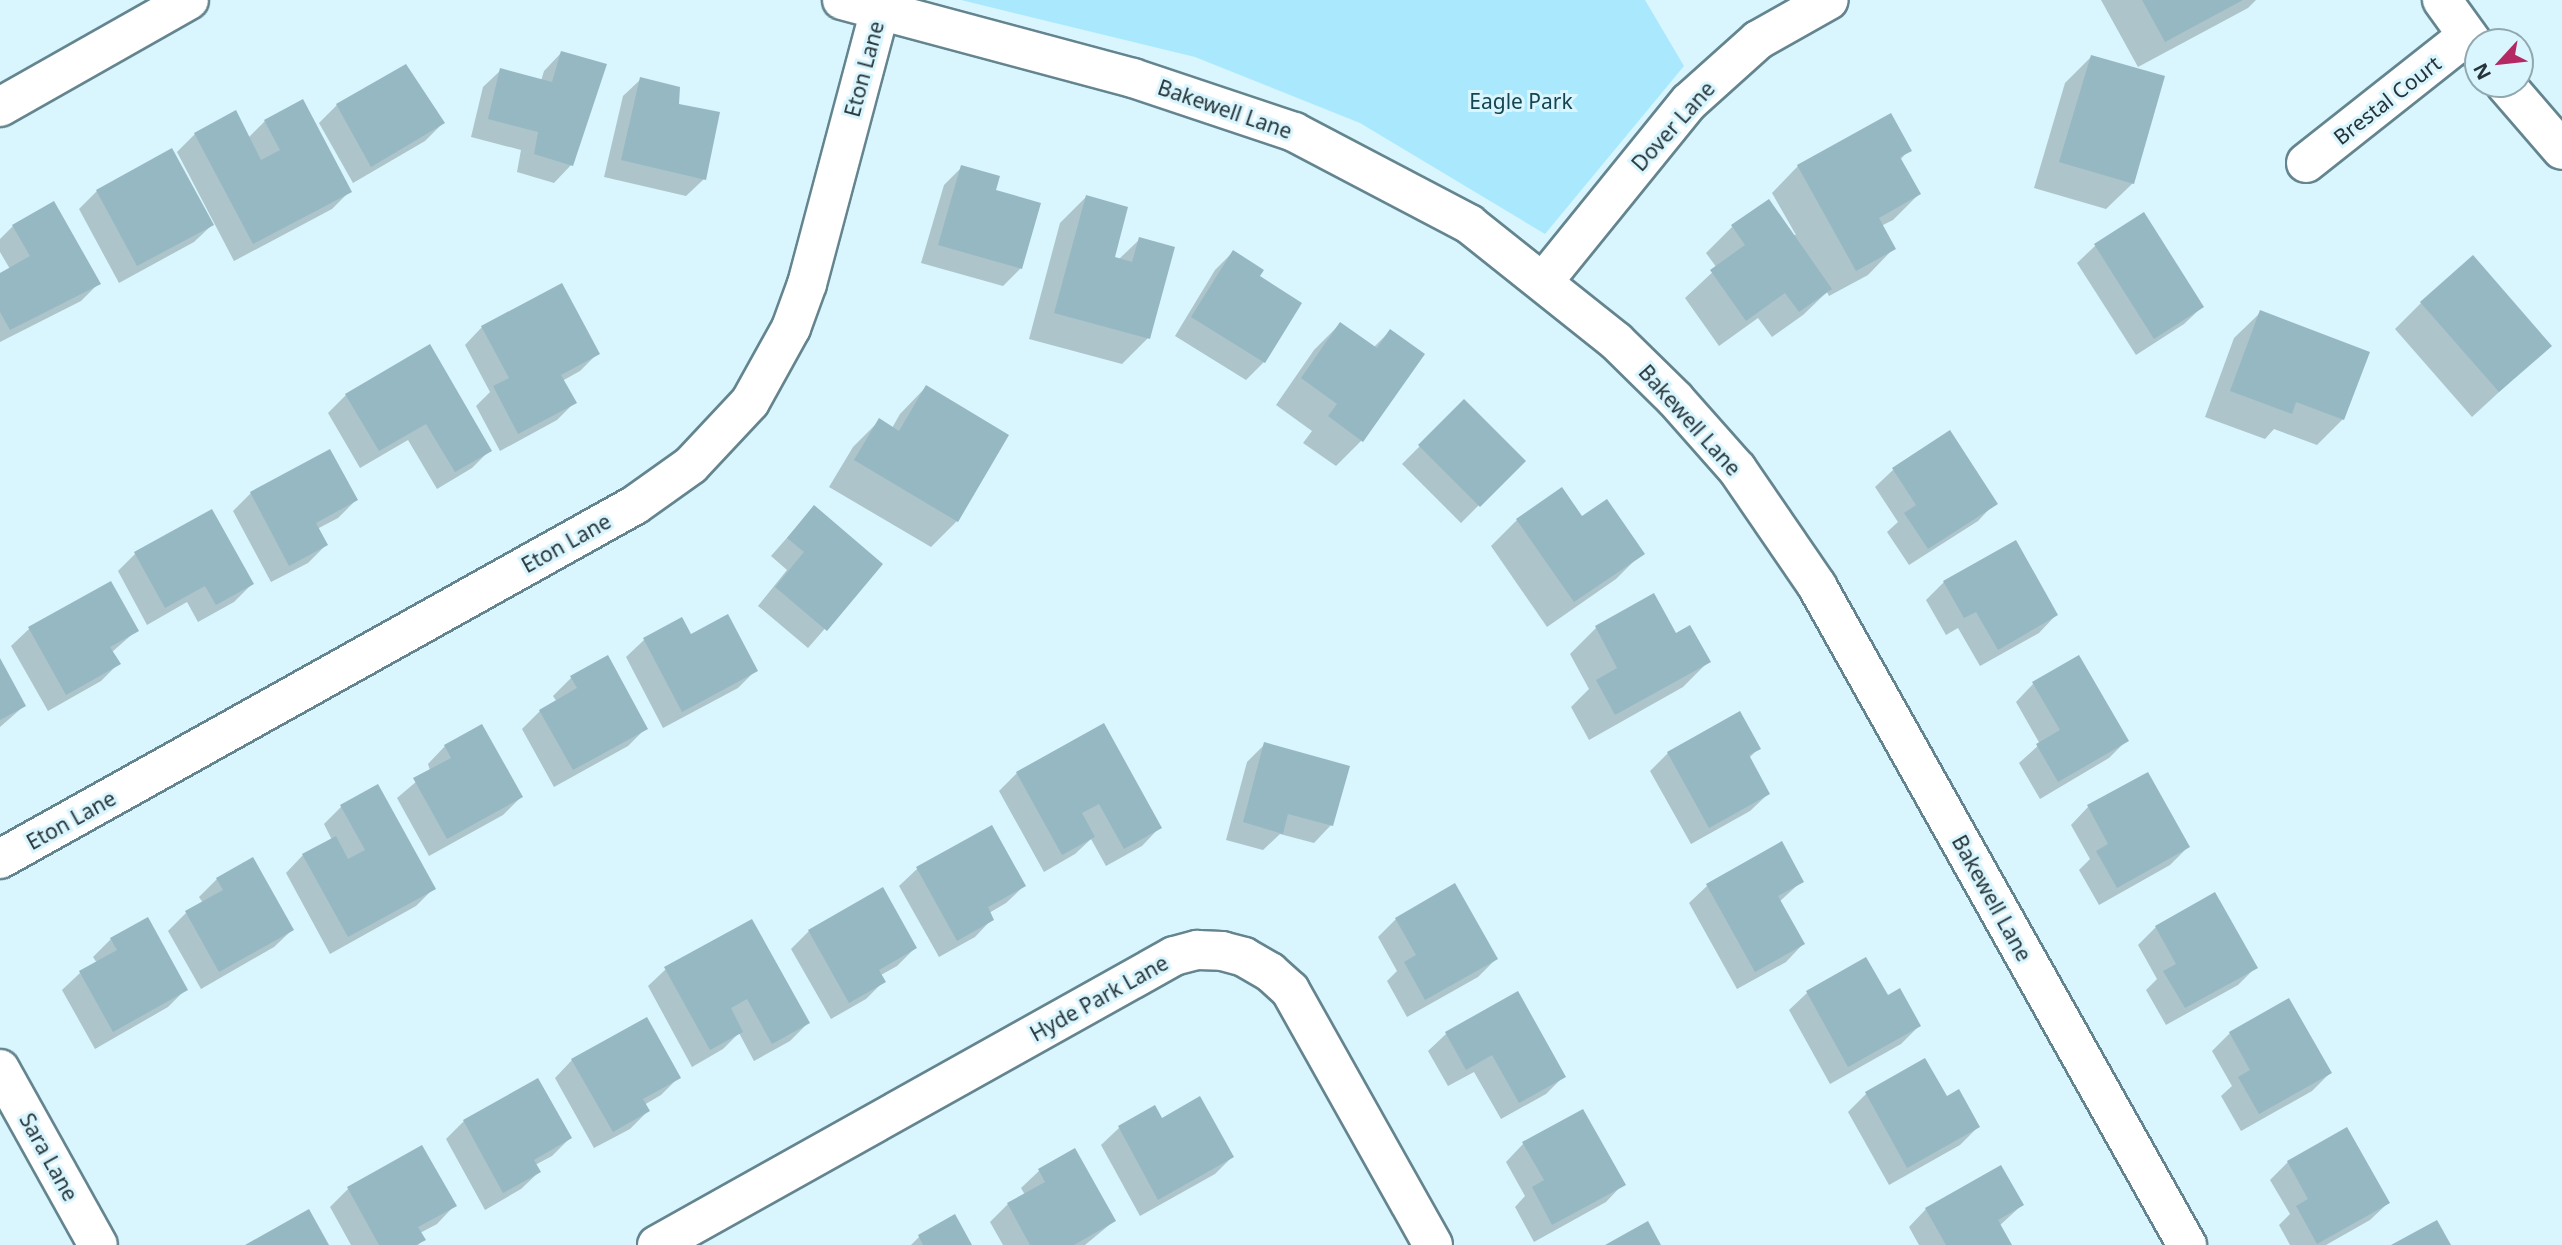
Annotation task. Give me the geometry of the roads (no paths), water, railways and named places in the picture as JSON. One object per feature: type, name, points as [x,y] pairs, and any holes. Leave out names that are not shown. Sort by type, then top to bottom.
[{"type":"street","points":[[0,107],[189,0]]},
{"type":"street","name":"Bakewell Lane","points":[[842,0],[1132,78],[1294,132],[1469,225],[1616,341],[1675,399],[1737,469],[1769,512],[1817,586],[2187,1245]]},
{"type":"street","name":"Dover Lane","points":[[1543,282],[1689,102],[1758,40],[1829,0]]},
{"type":"street","points":[[2442,0],[2464,32]]},
{"type":"street","name":"Eton Lane","points":[[0,859],[635,505],[691,465],[750,402],[791,328],[807,284],[880,10]]},
{"type":"street","name":"Brestal Court","points":[[2306,163],[2464,49]]},
{"type":"street","points":[[2517,98],[2562,150]]},
{"type":"street","name":"Hyde Park Lane","points":[[657,1245],[1174,956],[1197,950],[1222,951],[1244,957],[1270,972],[1290,990],[1433,1245]]},
{"type":"street","name":"Sara Lane","points":[[0,1069],[98,1245]]},
{"type":"park label","name":"Eagle Park","points":[[1521,101]]}]
